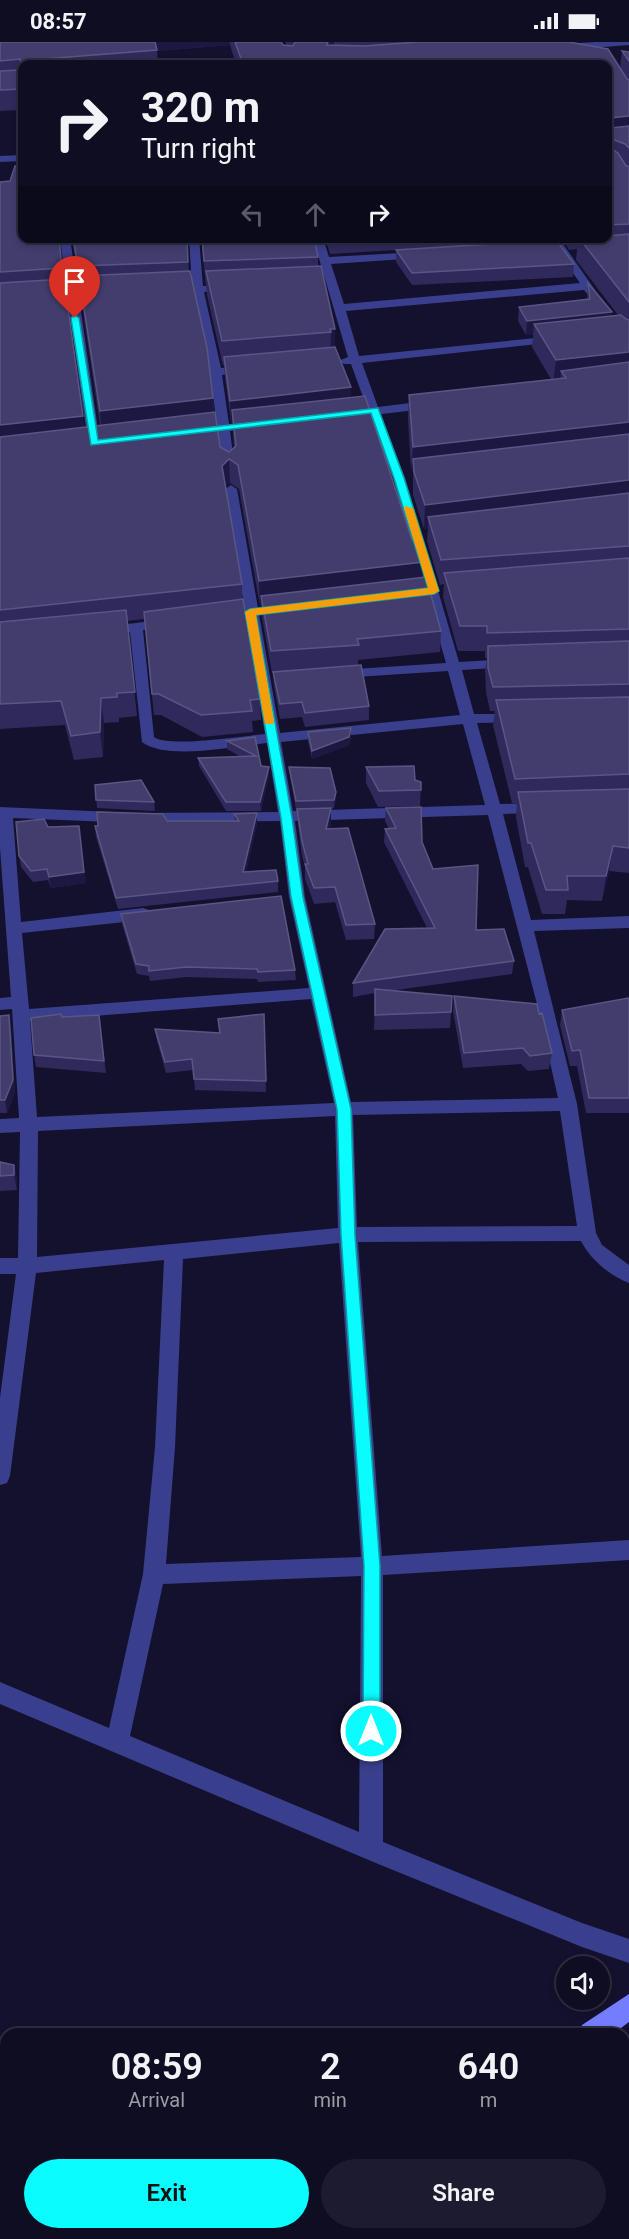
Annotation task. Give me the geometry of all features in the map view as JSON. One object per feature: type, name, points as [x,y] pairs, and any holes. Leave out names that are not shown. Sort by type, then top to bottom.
[{"type":"main road","points":[[599,2028],[629,2007]]},
{"type":"street","points":[[549,48],[598,49],[629,42]]},
{"type":"street","points":[[0,159],[18,158]]},
{"type":"street","points":[[66,243],[94,443]]},
{"type":"street","points":[[194,243],[198,289],[216,372],[229,470]]},
{"type":"street","points":[[319,243],[324,261],[325,284],[338,308],[355,360],[404,478],[423,535],[434,591],[525,926],[568,1104],[587,1233],[595,1250],[621,1263],[629,1275]]},
{"type":"street","points":[[559,248],[601,304]]},
{"type":"street","points":[[324,261],[429,255]]},
{"type":"street","points":[[338,308],[586,286]]},
{"type":"street","points":[[164,290],[242,287]]},
{"type":"street","points":[[0,300],[118,292]]},
{"type":"street","points":[[332,362],[564,338]]},
{"type":"street","points":[[216,372],[263,368]]},
{"type":"street","points":[[351,413],[444,403]]},
{"type":"street","points":[[177,434],[270,423]]},
{"type":"street","points":[[231,489],[250,612],[268,680],[272,738],[286,818],[291,898],[317,993],[344,1109],[348,1235],[372,1566],[371,1849]]},
{"type":"street","points":[[93,632],[182,621]]},
{"type":"street","points":[[136,627],[147,739],[155,745],[168,747],[469,719],[538,717]]},
{"type":"street","points":[[330,675],[524,662]]},
{"type":"street","points":[[0,1476],[6,1398],[27,1266],[29,1126],[14,928],[5,884],[2,812],[125,818],[286,818],[550,808]]},
{"type":"street","points":[[14,928],[156,913]]},
{"type":"street","points":[[525,926],[629,922]]},
{"type":"street","points":[[0,1004],[21,1009],[317,993]]},
{"type":"street","points":[[0,1126],[344,1109],[568,1104]]},
{"type":"street","points":[[0,1266],[27,1266],[348,1235],[587,1233]]},
{"type":"street","points":[[118,1741],[154,1574],[165,1447],[174,1252]]},
{"type":"street","points":[[154,1574],[372,1566],[629,1550]]},
{"type":"street","points":[[0,1693],[371,1849],[582,1935],[629,1951]]},
{"type":"building","points":[[0,42],[155,42],[157,50],[31,60],[0,61]]},
{"type":"building","points":[[235,42],[281,42],[283,45],[293,46],[295,42],[328,42],[327,45],[364,46],[418,42],[569,42],[608,49],[629,80],[629,116],[612,118],[612,60],[242,60]]},
{"type":"building","points":[[622,51],[629,52],[629,61]]},
{"type":"building","points":[[18,70],[18,89],[0,90],[0,71]]},
{"type":"building","points":[[629,126],[629,148],[612,139],[612,128]]},
{"type":"building","points":[[612,149],[618,153],[626,166],[629,166],[629,224],[612,225]]},
{"type":"building","points":[[15,166],[18,166],[18,243],[60,243],[62,268],[0,272],[0,182],[10,181]]},
{"type":"building","points":[[629,234],[629,302],[583,243],[612,243],[612,236]]},
{"type":"building","points":[[74,243],[187,243],[188,262],[78,266]]},
{"type":"building","points":[[202,243],[315,243],[318,257],[204,261]]},
{"type":"building","points":[[508,243],[558,243],[574,264],[412,273],[396,250]]},
{"type":"building","points":[[321,266],[335,329],[330,329],[331,332],[222,341],[206,271]]},
{"type":"building","points":[[190,271],[207,348],[213,398],[100,411],[79,276]]},
{"type":"building","points":[[64,279],[83,416],[0,425],[0,283]]},
{"type":"building","points":[[588,283],[612,312],[527,321],[519,307],[590,299]]},
{"type":"building","points":[[621,315],[629,320],[629,352],[556,360],[534,324]]},
{"type":"building","points":[[335,347],[351,387],[230,401],[224,357]]},
{"type":"building","points":[[629,362],[629,422],[413,447],[409,395],[566,378],[561,371]]},
{"type":"building","points":[[365,396],[412,540],[417,539],[423,562],[259,581],[238,465],[229,459],[222,466],[242,584],[0,610],[0,437],[215,412],[220,447],[229,452],[236,446],[232,410]]},
{"type":"building","points":[[629,434],[629,480],[425,505],[414,472],[413,459]]},
{"type":"building","points":[[629,493],[629,546],[441,560],[428,517]]},
{"type":"building","points":[[629,558],[629,629],[487,633],[487,626],[460,626],[444,573]]},
{"type":"building","points":[[426,577],[441,631],[357,639],[359,645],[271,651],[261,596]]},
{"type":"building","points":[[243,599],[260,699],[250,700],[252,711],[201,715],[159,694],[152,694],[144,612]]},
{"type":"building","points":[[126,610],[135,692],[117,693],[117,697],[101,698],[100,732],[71,736],[61,701],[0,704],[0,622]]},
{"type":"building","points":[[629,641],[629,684],[493,687],[488,668],[488,646]]},
{"type":"building","points":[[361,665],[369,706],[305,713],[302,702],[280,704],[273,672]]},
{"type":"building","points":[[629,697],[629,774],[515,779],[496,700]]},
{"type":"building","points":[[351,728],[349,737],[312,751],[308,732]]},
{"type":"building","points":[[255,737],[261,766],[269,767],[260,802],[226,802],[198,758],[256,756],[227,741]]},
{"type":"building","points":[[414,766],[415,780],[421,782],[421,790],[379,791],[366,767]]},
{"type":"building","points":[[289,767],[330,768],[336,792],[334,800],[296,801]]},
{"type":"building","points":[[141,780],[154,802],[96,800],[95,785]]},
{"type":"building","points":[[629,789],[629,848],[613,846],[606,876],[567,876],[568,890],[546,890],[531,843],[528,843],[518,792]]},
{"type":"building","points":[[421,807],[422,842],[433,869],[478,865],[476,930],[504,929],[514,961],[353,983],[385,929],[435,928],[385,829],[396,828],[386,808]]},
{"type":"building","points":[[331,808],[326,829],[348,828],[375,924],[346,925],[335,887],[314,888],[305,864],[308,864],[297,809]]},
{"type":"building","points":[[97,812],[163,814],[167,821],[239,821],[234,814],[257,813],[243,872],[276,870],[278,881],[116,898],[95,826],[98,826]]},
{"type":"building","points":[[44,819],[48,827],[79,826],[84,872],[49,877],[47,869],[31,871],[19,856],[16,822]]},
{"type":"building","points":[[281,896],[295,970],[258,972],[257,969],[186,967],[149,971],[149,966],[136,964],[121,914]]},
{"type":"building","points":[[375,989],[452,996],[451,1012],[375,1015]]},
{"type":"building","points":[[454,996],[537,1004],[539,1014],[542,1013],[552,1053],[530,1056],[523,1048],[464,1053]]},
{"type":"building","points":[[628,998],[629,1098],[589,1098],[580,1050],[572,1051],[562,1010]]},
{"type":"building","points":[[61,1014],[62,1017],[99,1015],[104,1061],[34,1055],[31,1018]]},
{"type":"building","points":[[264,1014],[266,1081],[194,1079],[192,1059],[165,1062],[155,1029],[220,1033],[218,1019]]},
{"type":"building","points":[[9,1015],[13,1080],[5,1100],[0,1100],[0,1016]]},
{"type":"building","points":[[0,1162],[14,1165],[14,1175],[0,1176]]},
{"type":"slow traffic","points":[[269,722],[250,612],[434,591],[408,508]]},
{"type":"route","points":[[75,318],[94,443],[375,410],[434,591],[250,612],[286,818],[297,897],[344,1109],[348,1235],[372,1566],[371,1731]]}]
